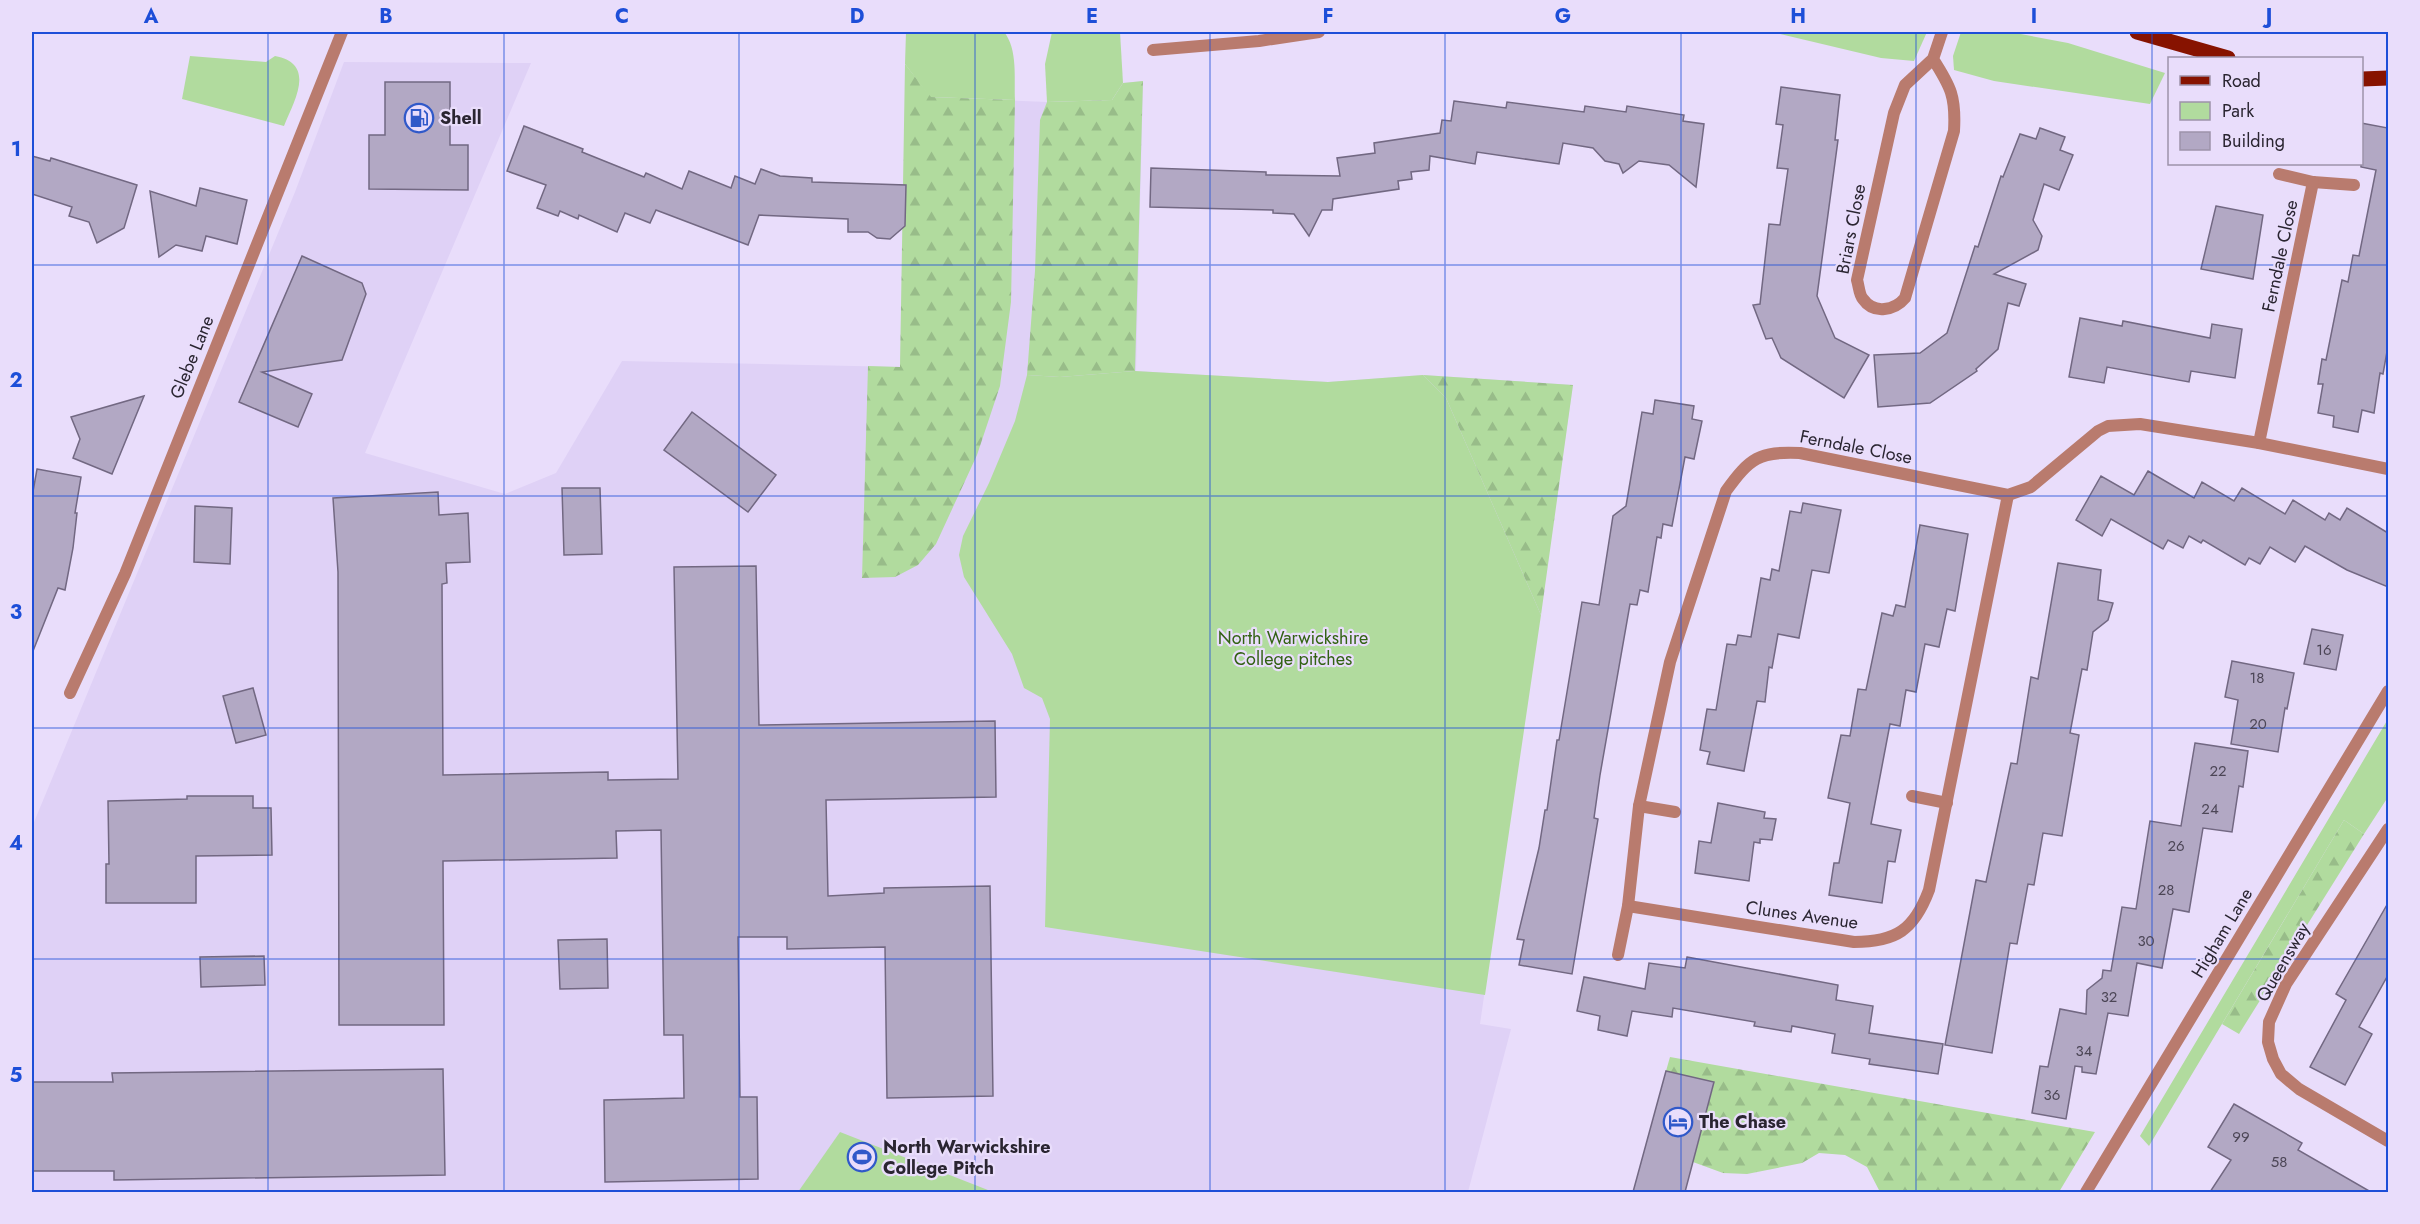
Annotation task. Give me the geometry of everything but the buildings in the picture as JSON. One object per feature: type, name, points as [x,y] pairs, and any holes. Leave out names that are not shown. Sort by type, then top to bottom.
[{"type":"main road","points":[[2137,32],[2224,57]]},
{"type":"main road","points":[[2363,79],[2388,78]]},
{"type":"street","name":"Glebe Lane","points":[[70,693],[124,574],[342,32]]},
{"type":"street","points":[[1153,50],[1258,36],[1319,32]]},
{"type":"street","name":"Briars Close","points":[[1933,59],[1950,84],[1955,106],[1954,131],[1905,298],[1897,307],[1885,310],[1872,306],[1862,299],[1857,280],[1894,113],[1905,85],[1933,59],[1942,32]]},
{"type":"street","name":"Ferndale Close","points":[[2278,174],[2313,182],[2354,185]]},
{"type":"street","name":"Ferndale Close","points":[[2259,443],[2313,182]]},
{"type":"street","points":[[2008,495],[2031,487],[2098,431],[2108,426],[2140,424],[2259,443],[2388,469]]},
{"type":"street","name":"Ferndale Close","points":[[1618,955],[1628,906],[1639,806],[1670,662],[1726,491],[1740,472],[1757,457],[1778,452],[1800,453],[2008,495]]},
{"type":"street","name":"Clunes Avenue","points":[[1628,906],[1854,942],[1876,942],[1895,936],[1912,923],[1923,907],[1929,890],[2008,495]]},
{"type":"street","name":"Higham Lane","points":[[2085,1192],[2388,692]]},
{"type":"street","points":[[1912,796],[1947,803]]},
{"type":"street","points":[[1639,806],[1675,812]]},
{"type":"street","name":"Queensway","points":[[2388,829],[2286,984],[2269,1022],[2268,1042],[2272,1059],[2281,1074],[2299,1089],[2388,1141]]},
{"type":"shaded area","points":[[344,62],[531,63],[365,453],[505,494],[556,473],[622,361],[900,367],[906,184],[931,97],[1047,102],[1112,100],[1123,83],[1143,81],[1136,371],[1328,382],[1423,375],[1573,385],[1480,1024],[1511,1029],[1468,1192],[32,1192],[32,827],[295,192]]},
{"type":"green space","points":[[906,32],[1004,32],[1013,55],[1015,100],[930,97],[905,64]]},
{"type":"green space","points":[[1052,32],[1120,32],[1123,83],[1112,100],[1047,102],[1045,64]]},
{"type":"green space","points":[[1772,32],[1927,32],[1914,61],[1881,58]]},
{"type":"green space","points":[[1961,32],[2010,32],[2068,43],[2165,73],[2150,104],[1994,81],[1954,70],[1953,56]]},
{"type":"green space","points":[[190,56],[266,62],[275,56],[288,60],[296,67],[299,85],[284,126],[182,99]]},
{"type":"green space","points":[[905,64],[931,97],[1015,100],[1011,302],[1000,386],[977,455],[936,544],[918,565],[895,577],[862,578],[868,366],[900,367]]},
{"type":"green space","points":[[1143,81],[1135,371],[1060,377],[1027,375],[1035,271],[1040,120],[1047,102],[1112,100],[1123,83]]},
{"type":"green space","name":"North Warwickshire College pitches","points":[[1135,371],[1328,382],[1423,375],[1446,398],[1541,615],[1485,995],[1045,927],[1050,719],[1042,698],[1024,688],[1012,654],[964,577],[959,555],[963,536],[989,483],[1015,421],[1027,375],[1060,377]]},
{"type":"green space","points":[[1423,375],[1573,385],[1541,615],[1446,398]]},
{"type":"green space","points":[[2388,719],[2388,797],[2364,834],[2344,820],[2149,1146],[2140,1136]]},
{"type":"green space","points":[[2344,820],[2364,834],[2239,1034],[2222,1024]]},
{"type":"green space","points":[[1670,1057],[2095,1132],[2059,1192],[1880,1192],[1867,1167],[1845,1155],[1819,1153],[1802,1163],[1747,1174],[1723,1173],[1693,1162],[1714,1083],[1666,1071]]},
{"type":"green space","name":"North Warwickshire College Pitch","points":[[840,1132],[993,1192],[798,1192]]},
{"type":"place","name":"Shell","points":[[419,118]]},
{"type":"place","name":"The Chase","points":[[1678,1122]]},
{"type":"place","name":"North Warwickshire College Pitch","points":[[862,1157]]}]
